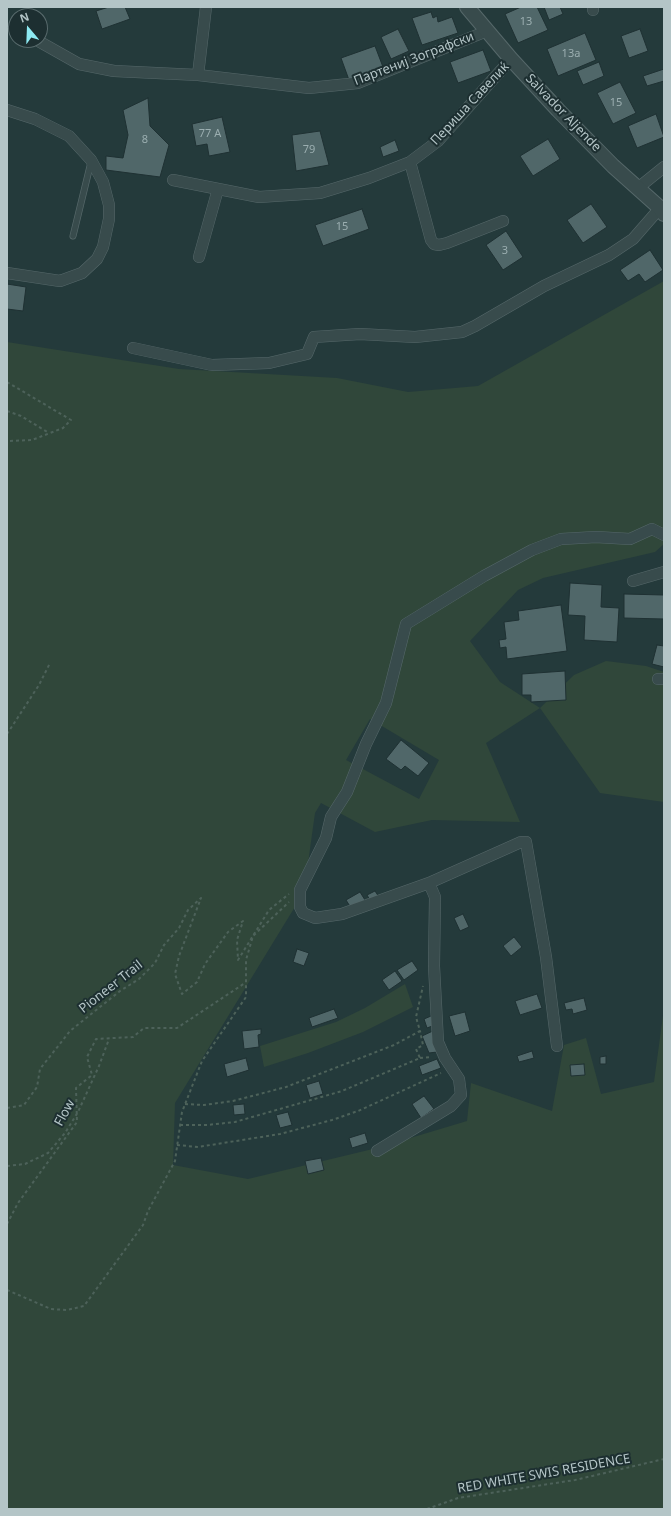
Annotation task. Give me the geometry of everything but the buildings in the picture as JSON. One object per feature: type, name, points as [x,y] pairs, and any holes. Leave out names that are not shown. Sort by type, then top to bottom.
[{"type":"street","points":[[198,75],[206,7]]},
{"type":"street","name":"Salvador Aljende","points":[[467,7],[511,60],[569,121],[613,166],[662,211]]},
{"type":"street","name":"Партениј Зографски","points":[[48,47],[79,64],[107,70],[198,75],[262,81],[309,88],[358,83],[487,31]]},
{"type":"street","name":"Периша Савелиќ","points":[[173,180],[259,197],[320,193],[369,178],[410,162],[438,141],[511,60]]},
{"type":"street","points":[[7,110],[35,119],[69,136],[91,160],[104,182],[109,205],[107,233],[103,247],[97,259],[82,273],[60,281],[7,273]]},
{"type":"street","points":[[410,162],[431,240],[434,244],[440,245],[447,243],[503,221]]},
{"type":"street","points":[[638,188],[664,167]]},
{"type":"street","points":[[199,257],[218,189]]},
{"type":"street","points":[[134,348],[212,364],[269,363],[307,354],[314,336],[360,334],[415,337],[462,332],[544,286],[608,255],[633,239],[662,211]]},
{"type":"street","points":[[557,1046],[546,957],[526,842],[521,842],[429,883],[349,911],[315,918],[302,913],[300,907],[300,890],[326,838],[331,817],[347,792],[366,744],[386,703],[406,624],[484,576],[532,550],[561,539],[596,536],[630,539],[652,530],[664,535]]},
{"type":"street","points":[[633,581],[664,572]]},
{"type":"street","points":[[377,1151],[450,1106],[461,1095],[460,1080],[445,1058],[438,1042],[434,966],[435,897],[429,883]]},
{"type":"lane","points":[[73,236],[91,160]]},
{"type":"path","points":[[7,382],[71,420],[63,428],[32,440],[7,441]]},
{"type":"path","points":[[7,411],[21,416],[49,433]]},
{"type":"path","points":[[7,734],[39,685],[50,663]]},
{"type":"path","name":"Pioneer Trail","points":[[7,1108],[24,1105],[37,1088],[40,1068],[70,1031],[120,991],[139,979],[155,963],[164,945],[178,928],[188,910],[201,898],[179,956],[175,974],[182,994],[197,982],[205,964],[228,932],[243,921],[237,940],[238,960],[269,910],[306,879]]},
{"type":"path","points":[[7,1290],[51,1309],[67,1310],[84,1306],[143,1225],[148,1211],[175,1161],[185,1104],[202,1061],[246,997],[246,960],[253,936],[300,890]]},
{"type":"path","points":[[420,1058],[416,1049],[423,1045],[416,1017],[424,982]]},
{"type":"path","points":[[7,1224],[18,1203],[77,1122],[76,1088],[92,1075],[87,1057],[96,1039],[134,1037],[144,1028],[177,1028],[245,983]]},
{"type":"path","points":[[185,1104],[204,1105],[233,1101],[286,1086],[373,1054],[420,1031]]},
{"type":"path","name":"Flow","points":[[7,1166],[25,1164],[48,1153],[65,1133],[76,1114],[99,1066],[109,1038]]},
{"type":"path","points":[[180,1126],[235,1122],[342,1091],[420,1058],[436,1058]]},
{"type":"path","points":[[177,1145],[198,1147],[280,1134],[332,1120],[358,1112],[442,1072]]},
{"type":"path","name":"RED WHITE SWIS RESIDENCE","points":[[427,1509],[458,1498],[575,1480],[664,1459]]},
{"type":"green space","points":[[664,281],[664,544],[655,552],[543,578],[518,590],[470,641],[500,682],[540,708],[486,743],[520,822],[432,820],[375,832],[321,803],[315,813],[304,892],[175,1103],[173,1165],[248,1179],[377,1148],[467,1121],[471,1083],[552,1111],[564,1045],[586,1038],[601,1094],[654,1082],[664,1008],[664,1509],[7,1509],[7,342],[179,369],[337,378],[408,392],[478,386]],"holes":[[[370,719],[439,760],[419,799],[346,760]]]},
{"type":"green space","points":[[606,661],[646,666],[664,672],[664,802],[600,793],[540,708],[574,675]]},
{"type":"green space","points":[[405,984],[413,1007],[363,1032],[308,1053],[264,1067],[260,1046],[336,1022],[365,1008]]}]
